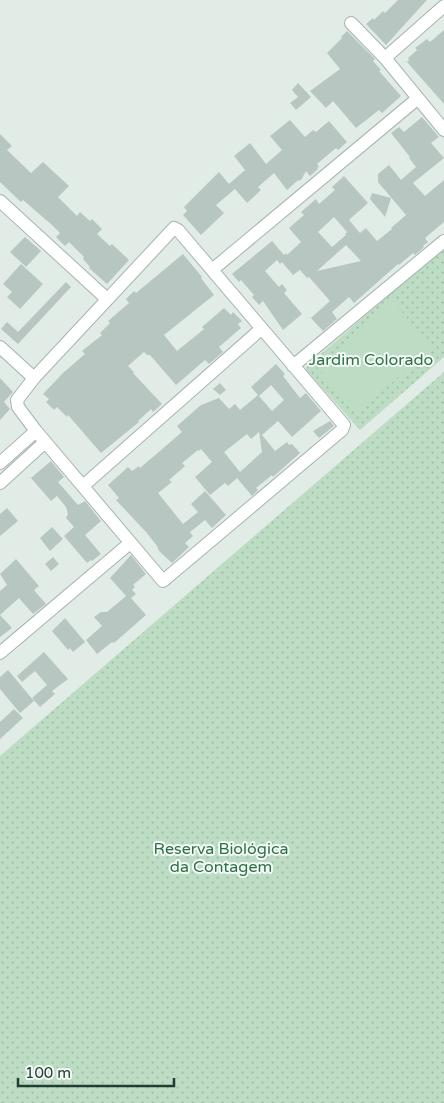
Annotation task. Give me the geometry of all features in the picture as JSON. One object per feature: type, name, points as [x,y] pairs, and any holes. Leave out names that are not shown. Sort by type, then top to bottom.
[{"type":"street","points":[[385,58],[444,6]]},
{"type":"street","points":[[351,24],[385,58],[444,130]]},
{"type":"street","points":[[212,270],[417,99]]},
{"type":"street","points":[[0,201],[107,299]]},
{"type":"street","points":[[174,228],[178,230],[212,270],[344,425],[342,430],[163,581],[45,442],[17,404],[19,396],[34,378],[174,228]]},
{"type":"street","points":[[293,366],[444,240]]},
{"type":"street","points":[[83,486],[261,329]]},
{"type":"street","points":[[0,347],[34,378]]},
{"type":"street","points":[[0,464],[36,430]]},
{"type":"street","points":[[0,482],[45,442]]},
{"type":"street","points":[[0,653],[130,543]]},
{"type":"green space","points":[[444,248],[444,357],[360,430],[306,370],[307,366]]},
{"type":"green space","name":"Jardim Colorado","points":[[393,301],[432,348],[357,413],[317,367]]},
{"type":"green space","name":"Reserva Biológica da Contagem","points":[[444,372],[444,1103],[0,1103],[0,756]]},
{"type":"building","points":[[398,0],[427,0],[386,45],[366,24],[373,18],[374,20],[383,11],[385,13]]},
{"type":"building","points":[[444,30],[444,104],[407,62],[408,58],[417,50],[415,48],[427,39],[430,42]]},
{"type":"building","points":[[347,31],[375,59],[373,61],[381,70],[379,71],[401,96],[382,113],[379,110],[356,128],[333,101],[326,108],[310,91],[340,69],[327,53]]},
{"type":"building","points":[[298,83],[311,97],[296,110],[290,103],[298,97],[292,90]]},
{"type":"building","points":[[422,117],[439,137],[431,143],[444,158],[413,183],[425,196],[444,180],[444,222],[425,238],[428,242],[415,255],[413,253],[398,264],[354,303],[349,297],[332,312],[337,319],[323,331],[311,318],[330,301],[309,277],[307,278],[300,270],[293,275],[282,262],[280,264],[277,260],[265,271],[279,287],[282,284],[287,290],[284,293],[302,314],[283,330],[263,301],[259,305],[252,297],[254,295],[241,280],[239,282],[232,274],[272,241],[284,255],[286,253],[287,255],[301,242],[289,228],[304,215],[301,212],[316,199],[319,204],[335,190],[332,187],[344,176],[368,203],[349,220],[360,233],[366,228],[377,241],[392,229],[406,215],[378,182],[378,174],[389,165],[401,180],[416,167],[391,133],[399,127],[404,132]],"holes":[[[334,217],[347,232],[332,247],[318,232]],[[346,245],[361,261],[317,271]]]},
{"type":"building","points":[[290,120],[305,137],[313,130],[316,132],[329,121],[347,142],[338,150],[336,148],[317,164],[318,169],[310,176],[306,171],[301,180],[297,181],[287,190],[274,173],[258,187],[261,190],[247,203],[235,189],[216,205],[224,213],[201,235],[183,215],[187,211],[184,207],[219,172],[229,184],[245,170],[234,156],[250,143],[266,164],[282,150],[270,136]]},
{"type":"building","points":[[0,134],[12,146],[7,150],[31,173],[43,162],[69,186],[58,197],[77,216],[80,212],[90,221],[92,219],[102,229],[97,234],[110,246],[112,244],[129,260],[107,284],[89,268],[83,259],[84,257],[69,242],[65,246],[56,237],[60,233],[52,225],[23,200],[21,202],[0,182]]},
{"type":"building","points":[[372,193],[391,198],[385,217],[370,199]]},
{"type":"building","points":[[25,237],[41,251],[26,267],[10,252]]},
{"type":"building","points":[[183,254],[214,295],[164,335],[177,351],[204,329],[202,327],[224,308],[231,315],[233,312],[242,321],[238,324],[241,328],[219,347],[223,352],[209,364],[205,360],[176,385],[150,355],[144,352],[128,366],[162,404],[153,412],[151,409],[139,422],[101,453],[68,415],[67,417],[57,407],[54,410],[46,402],[49,399],[43,394],[85,354],[82,351],[102,335],[100,333],[110,323],[108,321],[129,303],[126,299],[134,291],[136,293]]},
{"type":"building","points":[[21,264],[43,284],[20,309],[7,297],[12,292],[3,284]]},
{"type":"building","points":[[66,282],[71,287],[18,344],[1,329],[7,322],[18,332]]},
{"type":"building","points":[[276,364],[285,374],[283,376],[300,398],[306,393],[321,411],[292,437],[278,421],[262,435],[275,451],[287,442],[289,445],[292,444],[300,453],[273,477],[272,475],[256,488],[258,490],[252,496],[237,478],[228,486],[225,483],[210,495],[195,477],[212,462],[201,449],[182,463],[185,466],[169,480],[172,482],[158,493],[183,524],[198,512],[191,504],[205,491],[226,515],[212,528],[205,520],[190,532],[193,536],[185,543],[189,547],[172,563],[159,551],[146,532],[116,500],[119,498],[108,485],[128,467],[132,471],[139,466],[140,468],[182,432],[177,426],[201,405],[219,398],[229,409],[235,404],[240,410],[258,395],[251,387]],"holes":[[[271,385],[284,400],[272,411],[259,396]],[[259,432],[262,452],[240,472],[224,452],[247,434],[251,439]]]},
{"type":"building","points":[[0,378],[13,392],[4,402],[10,409],[0,420]]},
{"type":"building","points":[[220,383],[226,390],[220,395],[213,389]]},
{"type":"building","points":[[330,421],[334,426],[319,438],[313,431]]},
{"type":"building","points":[[51,461],[64,477],[58,482],[78,505],[85,501],[101,521],[85,535],[101,554],[87,563],[64,536],[74,527],[66,518],[68,514],[66,507],[57,496],[51,501],[31,478]]},
{"type":"building","points":[[7,508],[18,521],[0,536],[0,514]]},
{"type":"building","points":[[52,527],[63,539],[50,551],[40,538]]},
{"type":"building","points":[[131,555],[146,574],[133,585],[135,587],[132,590],[136,594],[131,598],[146,615],[114,643],[112,642],[97,654],[86,640],[102,626],[94,617],[101,612],[107,612],[126,596],[110,578]]},
{"type":"building","points":[[53,557],[59,564],[51,571],[45,564]]},
{"type":"building","points":[[16,559],[39,586],[34,590],[46,604],[33,614],[19,598],[0,615],[0,591],[7,585],[0,574]]},
{"type":"building","points":[[0,615],[12,628],[0,637]]},
{"type":"building","points":[[65,618],[85,642],[73,652],[70,648],[68,650],[52,631]]},
{"type":"building","points":[[44,652],[68,679],[52,691],[55,694],[40,707],[32,698],[47,685],[35,671],[22,682],[17,676]]},
{"type":"building","points":[[8,670],[34,701],[20,713],[0,689],[0,677]]},
{"type":"building","points":[[14,709],[23,718],[0,739],[0,722]]}]
